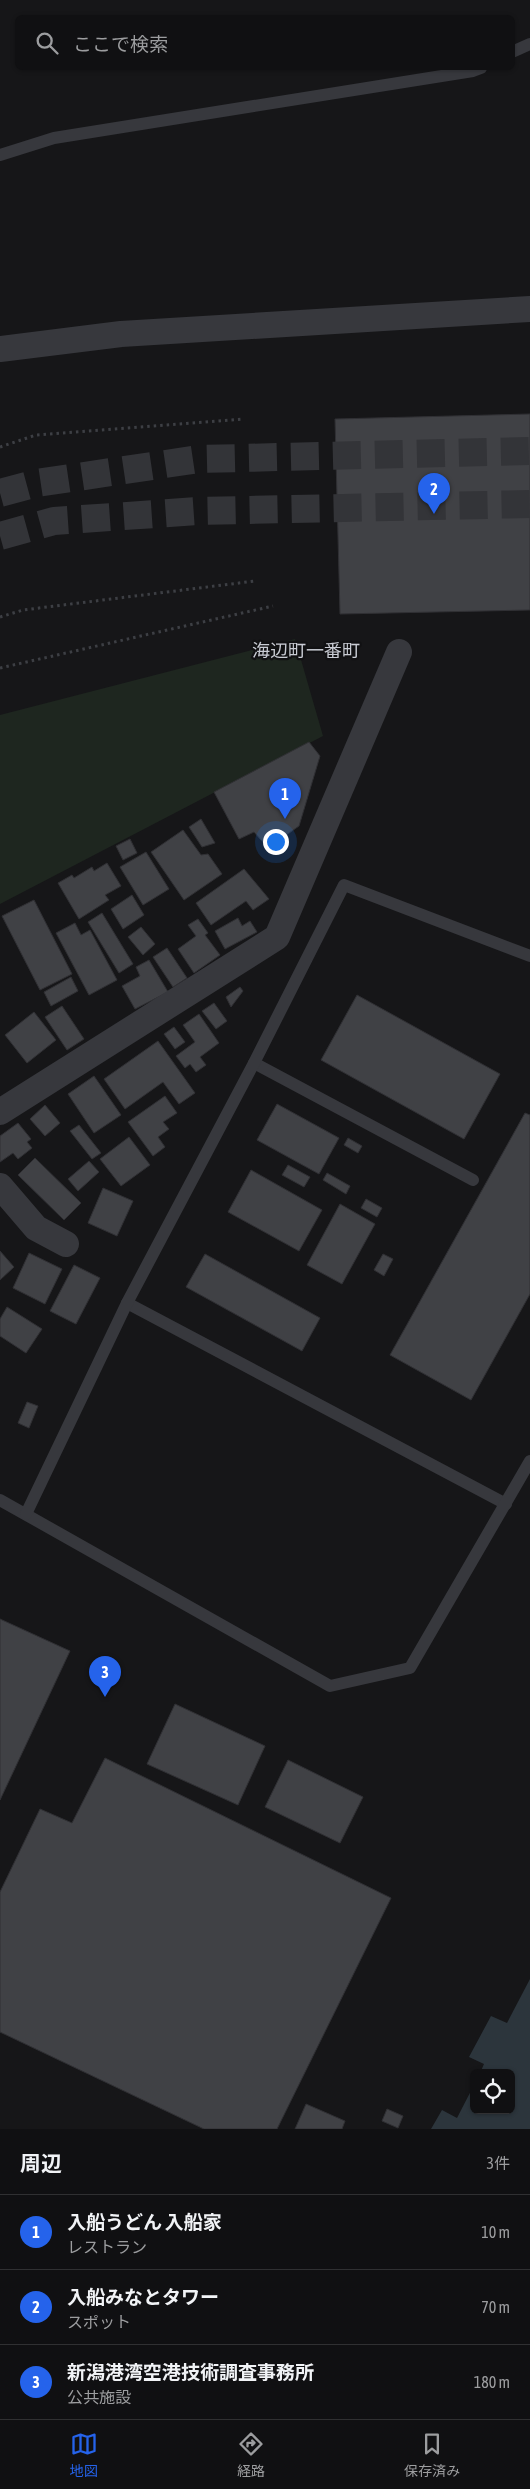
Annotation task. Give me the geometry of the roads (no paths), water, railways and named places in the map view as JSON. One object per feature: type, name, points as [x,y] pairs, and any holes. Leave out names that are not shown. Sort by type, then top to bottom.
[{"type":"street","points":[[0,349],[121,334],[530,309]]},
{"type":"street","points":[[0,1112],[277,937],[399,652]]},
{"type":"street","points":[[0,1186],[36,1228],[66,1244]]},
{"type":"lane","points":[[515,51],[530,44]]},
{"type":"lane","points":[[0,155],[54,138],[476,70]]},
{"type":"lane","points":[[26,1514],[127,1303],[254,1063],[344,885],[530,956]]},
{"type":"lane","points":[[254,1063],[474,1180]]},
{"type":"lane","points":[[127,1303],[506,1504]]},
{"type":"lane","points":[[0,1500],[330,1686],[410,1668],[530,1461]]},
{"type":"tunnel","points":[[0,493],[37,483],[199,459],[530,451]]},
{"type":"tunnel","points":[[0,536],[54,521],[198,511],[530,504]]},
{"type":"place","name":"入船みなとタワー","points":[[434,514]]},
{"type":"place","name":"入船うどん 入船家","points":[[285,819]]},
{"type":"place","name":"新潟港湾空港技術調査事務所","points":[[105,1697]]},
{"type":"district","name":"海辺町一番町","points":[[306,651]]}]
